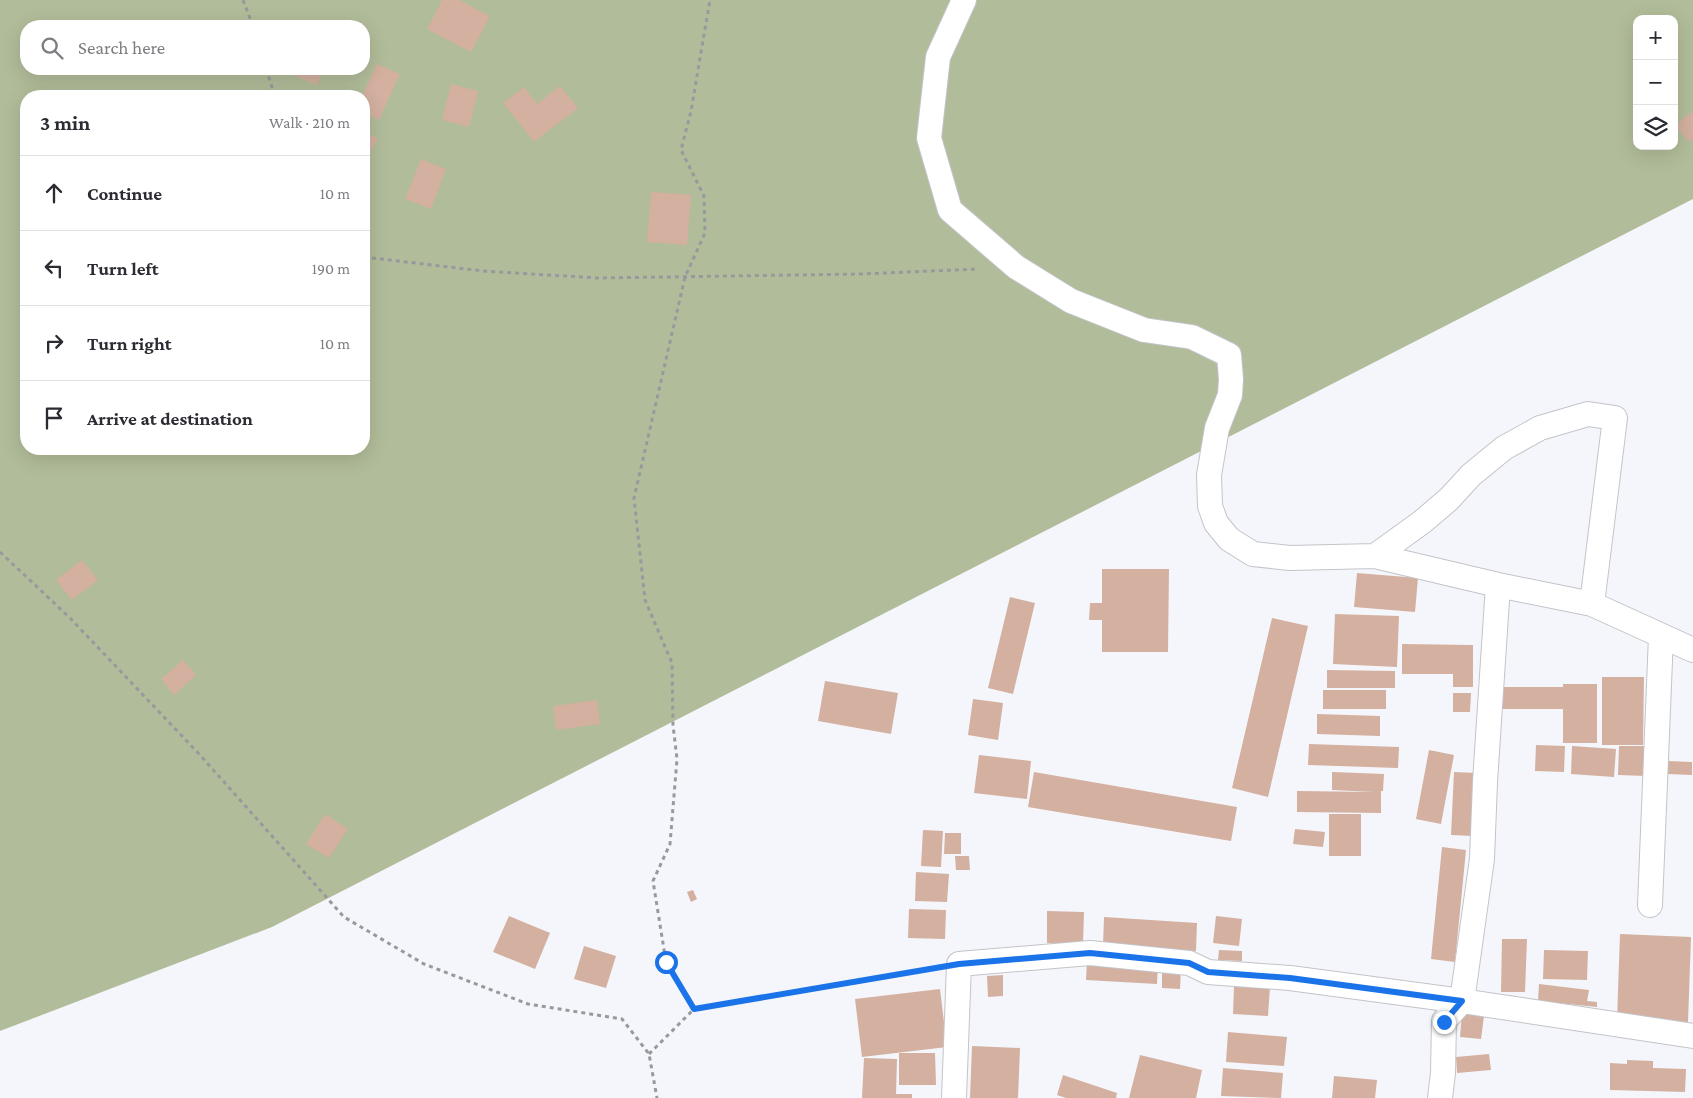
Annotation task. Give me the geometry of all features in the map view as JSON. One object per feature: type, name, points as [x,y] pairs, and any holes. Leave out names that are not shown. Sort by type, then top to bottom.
[{"type":"street","points":[[964,0],[938,57],[929,138],[950,210],[1016,267],[1071,301],[1144,330],[1192,337],[1229,356],[1230,395],[1217,428],[1209,474],[1210,506],[1216,523],[1229,539],[1253,554],[1290,558],[1375,556],[1498,585],[1592,604],[1693,650]]},
{"type":"street","points":[[1375,556],[1422,522],[1504,448],[1540,428],[1588,414],[1614,418],[1592,604]]},
{"type":"street","points":[[1440,1098],[1443,1073],[1444,1022],[1462,1001],[1482,859],[1498,585]]},
{"type":"street","points":[[1650,905],[1661,636]]},
{"type":"street","points":[[954,1098],[959,964],[1090,953],[1189,963],[1208,972],[1290,978],[1462,1001],[1693,1036]]},
{"type":"path","points":[[243,0],[251,20]]},
{"type":"path","points":[[694,1009],[666,962],[653,881],[670,844],[677,759],[673,725],[672,663],[645,600],[634,498],[685,276],[705,233],[704,196],[682,150],[691,110],[710,0]]},
{"type":"path","points":[[268,75],[273,90]]},
{"type":"path","points":[[370,258],[483,271],[588,277],[861,274],[1016,267]]},
{"type":"path","points":[[0,552],[70,618],[186,741],[344,917],[424,964],[528,1004],[622,1019],[649,1054],[657,1098]]},
{"type":"path","points":[[649,1054],[694,1009],[959,964]]},
{"type":"green space","points":[[0,0],[1693,0],[1693,199],[272,927],[0,1031]]},
{"type":"building","points":[[442,0],[459,0],[490,16],[471,52],[427,29]]},
{"type":"building","points":[[377,64],[400,74],[379,120],[370,116],[370,90],[365,90]]},
{"type":"building","points":[[292,75],[321,75],[317,85]]},
{"type":"building","points":[[451,84],[478,91],[469,127],[442,120]]},
{"type":"building","points":[[560,86],[578,108],[534,142],[503,103],[524,87],[537,104]]},
{"type":"building","points":[[1691,112],[1693,115],[1693,139],[1689,142],[1678,129],[1678,123]]},
{"type":"building","points":[[370,134],[378,139],[370,152]]},
{"type":"building","points":[[421,159],[446,169],[431,209],[405,199]]},
{"type":"building","points":[[651,192],[691,195],[687,245],[647,242]]},
{"type":"building","points":[[82,560],[98,580],[72,600],[56,580]]},
{"type":"building","points":[[1102,569],[1169,569],[1168,652],[1102,652],[1102,620],[1089,620],[1090,603],[1102,603]]},
{"type":"building","points":[[1357,573],[1418,578],[1415,612],[1354,607]]},
{"type":"building","points":[[1010,597],[1035,603],[1013,694],[988,688]]},
{"type":"building","points":[[1335,614],[1399,616],[1397,667],[1333,664]]},
{"type":"building","points":[[1272,618],[1308,626],[1268,797],[1232,788]]},
{"type":"building","points":[[1402,644],[1473,645],[1473,687],[1453,687],[1453,674],[1402,674]]},
{"type":"building","points":[[183,660],[196,675],[174,695],[161,679]]},
{"type":"building","points":[[1327,670],[1395,671],[1395,688],[1327,688]]},
{"type":"building","points":[[1602,677],[1644,677],[1643,745],[1602,745]]},
{"type":"building","points":[[825,681],[898,693],[891,734],[818,721]]},
{"type":"building","points":[[1563,684],[1597,684],[1597,743],[1563,743],[1563,709],[1493,709],[1493,687],[1563,687]]},
{"type":"building","points":[[1323,690],[1386,690],[1386,709],[1323,709]]},
{"type":"building","points":[[1453,693],[1471,693],[1470,712],[1453,712]]},
{"type":"building","points":[[973,699],[1003,703],[998,740],[968,735]]},
{"type":"building","points":[[597,700],[600,724],[556,730],[553,706]]},
{"type":"building","points":[[1317,714],[1380,716],[1380,736],[1317,734]]},
{"type":"building","points":[[1309,744],[1399,747],[1398,768],[1308,765]]},
{"type":"building","points":[[1536,745],[1565,746],[1564,772],[1535,771]]},
{"type":"building","points":[[1572,746],[1616,749],[1614,777],[1571,774]]},
{"type":"building","points":[[1619,746],[1648,746],[1647,776],[1618,775]]},
{"type":"building","points":[[1429,750],[1454,755],[1441,824],[1416,819]]},
{"type":"building","points":[[979,755],[1031,761],[1027,799],[974,793]]},
{"type":"building","points":[[1668,761],[1692,762],[1692,775],[1667,774]]},
{"type":"building","points":[[1034,772],[1237,807],[1231,841],[1028,807]]},
{"type":"building","points":[[1332,772],[1384,774],[1383,791],[1381,791],[1381,813],[1297,812],[1297,791],[1375,792],[1332,790]]},
{"type":"building","points":[[1454,772],[1476,773],[1473,836],[1451,835]]},
{"type":"building","points":[[325,814],[348,829],[329,858],[306,844]]},
{"type":"building","points":[[1329,814],[1361,814],[1361,856],[1329,856]]},
{"type":"building","points":[[1295,829],[1325,832],[1323,847],[1293,844]]},
{"type":"building","points":[[923,830],[943,831],[941,867],[921,866]]},
{"type":"building","points":[[945,833],[961,833],[961,854],[944,854]]},
{"type":"building","points":[[1442,847],[1466,850],[1455,962],[1431,959]]},
{"type":"building","points":[[955,856],[969,856],[970,870],[956,870]]},
{"type":"building","points":[[916,872],[949,874],[947,902],[915,901]]},
{"type":"building","points":[[693,890],[697,899],[691,902],[687,892]]},
{"type":"building","points":[[909,909],[946,910],[945,939],[908,938]]},
{"type":"building","points":[[1047,911],[1084,912],[1083,944],[1047,943]]},
{"type":"building","points":[[509,916],[550,933],[535,969],[493,952]]},
{"type":"building","points":[[1216,916],[1242,919],[1239,946],[1213,943]]},
{"type":"building","points":[[1104,917],[1197,923],[1196,951],[1103,946]]},
{"type":"building","points":[[1620,934],[1691,937],[1688,1022],[1617,1020]]},
{"type":"building","points":[[1502,939],[1527,939],[1525,992],[1501,992]]},
{"type":"building","points":[[584,946],[616,956],[606,988],[574,979]]},
{"type":"building","points":[[1219,950],[1242,951],[1242,961],[1218,960]]},
{"type":"building","points":[[1544,950],[1588,951],[1587,980],[1543,979]]},
{"type":"building","points":[[1087,960],[1158,963],[1157,984],[1086,980]]},
{"type":"building","points":[[1162,966],[1181,967],[1180,989],[1162,988]]},
{"type":"building","points":[[1003,975],[1003,996],[988,997],[987,976]]},
{"type":"building","points":[[1539,984],[1589,990],[1587,1001],[1597,1002],[1597,1007],[1538,1001]]},
{"type":"building","points":[[1234,986],[1270,987],[1268,1016],[1233,1014]]},
{"type":"building","points":[[940,989],[947,1047],[862,1057],[855,999]]},
{"type":"building","points":[[1462,1014],[1484,1016],[1481,1039],[1460,1037]]},
{"type":"building","points":[[1228,1032],[1287,1037],[1284,1066],[1226,1062]]},
{"type":"building","points":[[972,1046],[1020,1048],[1018,1098],[970,1098]]},
{"type":"building","points":[[899,1053],[935,1053],[936,1085],[899,1085]]},
{"type":"building","points":[[1489,1054],[1491,1070],[1457,1073],[1456,1057]]},
{"type":"building","points":[[1140,1055],[1202,1070],[1196,1098],[1129,1098]]},
{"type":"building","points":[[864,1058],[897,1059],[896,1094],[912,1094],[912,1098],[862,1098]]},
{"type":"building","points":[[1627,1060],[1653,1061],[1653,1068],[1686,1069],[1685,1092],[1610,1090],[1610,1063],[1627,1064]]},
{"type":"building","points":[[1223,1068],[1283,1073],[1281,1098],[1221,1096]]},
{"type":"building","points":[[1063,1075],[1117,1093],[1116,1098],[1066,1098],[1057,1095]]},
{"type":"building","points":[[1334,1076],[1377,1080],[1375,1098],[1332,1098]]},
{"type":"route","points":[[666,962],[694,1009],[959,964],[1090,953],[1189,963],[1208,972],[1290,978],[1462,1001],[1444,1022]]}]
